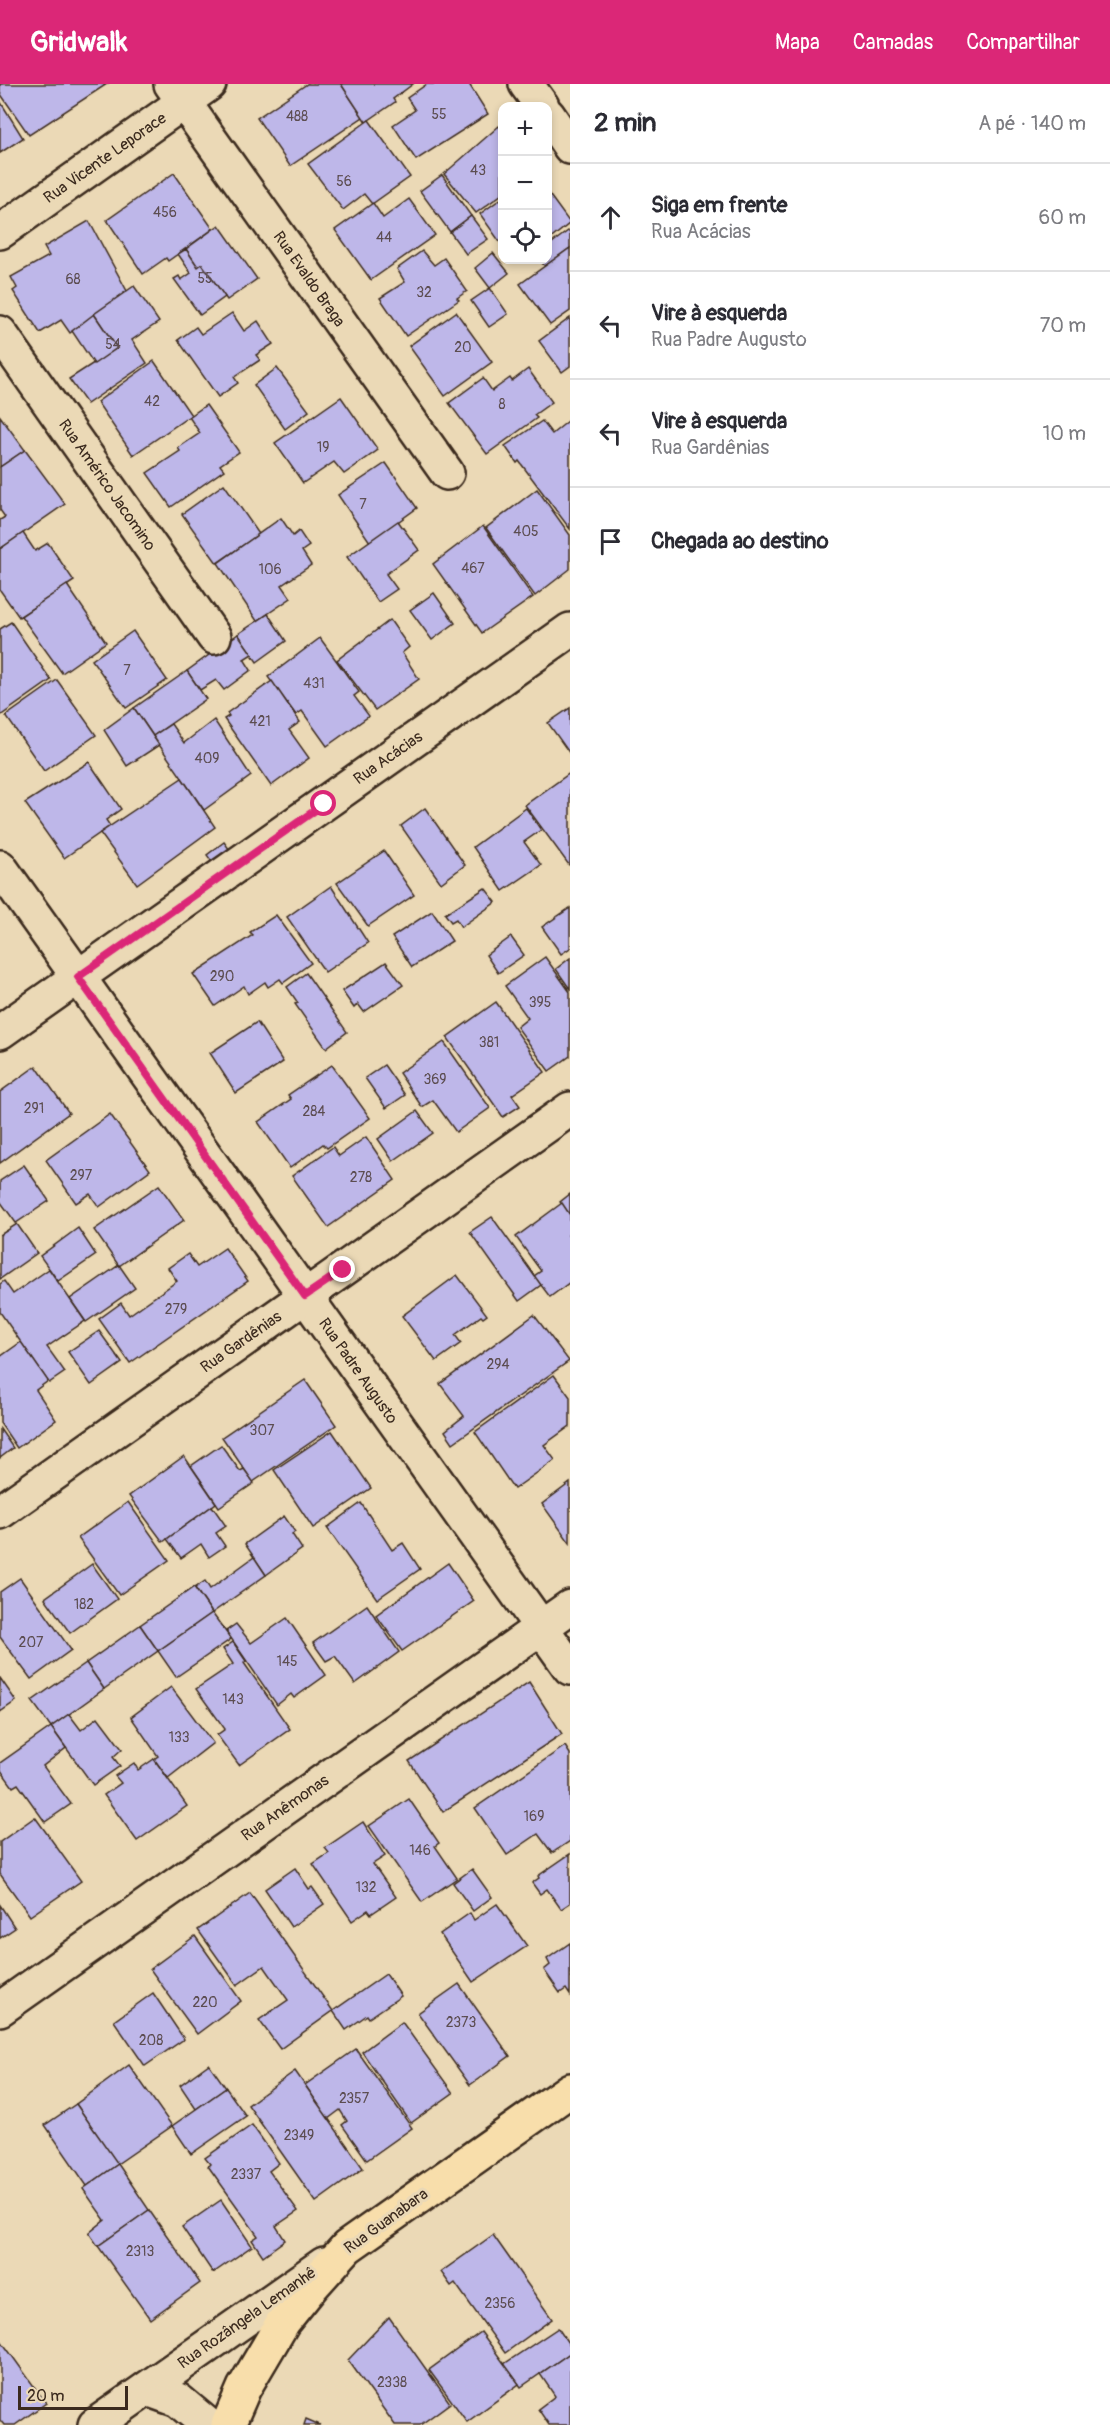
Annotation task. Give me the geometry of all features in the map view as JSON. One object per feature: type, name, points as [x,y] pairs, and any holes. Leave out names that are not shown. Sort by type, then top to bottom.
[{"type":"main road","name":"Rua Guanabara","points":[[228,2425],[249,2380],[283,2322],[347,2247],[570,2090]]},
{"type":"street","points":[[525,84],[539,102]]},
{"type":"street","name":"Rua Vicente Leporace","points":[[0,232],[188,90]]},
{"type":"street","name":"Rua Evaldo Braga","points":[[188,90],[447,473]]},
{"type":"street","points":[[552,121],[570,147]]},
{"type":"street","name":"Rua Américo Jacomino","points":[[0,333],[214,637]]},
{"type":"street","name":"Rua Acácias","points":[[0,1032],[570,630]]},
{"type":"street","name":"Rua Padre Augusto","points":[[0,867],[570,1668]]},
{"type":"street","name":"Rua Gardênias","points":[[0,1512],[570,1109]]},
{"type":"street","name":"Rua Anêmonas","points":[[0,2009],[570,1607]]},
{"type":"street","name":"Rua Rozângela Lemanhê","points":[[95,2425],[347,2247]]},
{"type":"street","points":[[147,2389],[178,2400],[208,2425]]},
{"type":"building","points":[[0,84],[107,84],[29,135],[0,93]]},
{"type":"building","points":[[307,84],[341,84],[363,117],[290,166],[257,118]]},
{"type":"building","points":[[341,84],[413,84],[393,99],[395,102],[366,122]]},
{"type":"building","points":[[427,84],[469,84],[488,114],[416,160],[393,125],[415,110],[407,98]]},
{"type":"building","points":[[0,101],[23,138],[0,153]]},
{"type":"building","points":[[369,120],[410,177],[372,204],[364,194],[343,210],[308,164]]},
{"type":"building","points":[[498,127],[498,197],[476,213],[444,174]]},
{"type":"building","points":[[174,173],[213,229],[168,261],[166,258],[143,274],[107,220]]},
{"type":"building","points":[[442,175],[471,216],[450,232],[420,191]]},
{"type":"building","points":[[552,198],[570,223],[552,238]]},
{"type":"building","points":[[409,199],[435,235],[371,280],[335,230],[373,203],[383,218]]},
{"type":"building","points":[[498,201],[498,239],[480,214]]},
{"type":"building","points":[[471,216],[488,239],[466,254],[450,232]]},
{"type":"building","points":[[89,221],[127,291],[70,333],[61,320],[40,333],[13,291],[17,288],[11,277],[49,256],[44,247]]},
{"type":"building","points":[[219,225],[257,279],[227,300],[202,264],[198,267],[186,249]]},
{"type":"building","points":[[568,231],[570,233],[570,248],[552,261],[552,243]]},
{"type":"building","points":[[570,248],[570,311],[550,325],[520,284],[548,264],[552,264],[552,261]]},
{"type":"building","points":[[186,249],[198,267],[202,264],[225,297],[200,315],[174,279],[179,276],[181,280],[191,273],[178,254]]},
{"type":"building","points":[[422,251],[434,265],[444,258],[467,291],[457,298],[459,300],[406,336],[380,298],[405,282],[397,269]]},
{"type":"building","points":[[493,253],[498,259],[498,264],[502,264],[509,273],[490,288],[475,268]]},
{"type":"building","points":[[134,286],[159,322],[132,340],[147,363],[87,404],[69,379],[117,348],[94,314]]},
{"type":"building","points":[[490,288],[508,314],[489,327],[471,301]]},
{"type":"building","points":[[456,312],[492,362],[445,396],[409,346]]},
{"type":"building","points":[[232,313],[244,331],[258,321],[273,344],[256,355],[260,360],[234,377],[238,383],[218,397],[178,340],[196,327],[201,334]]},
{"type":"building","points":[[94,314],[117,348],[94,364],[72,331]]},
{"type":"building","points":[[570,318],[570,366],[562,372],[539,341]]},
{"type":"building","points":[[154,361],[191,415],[133,455],[97,402]]},
{"type":"building","points":[[277,368],[309,411],[285,429],[254,385]]},
{"type":"building","points":[[528,369],[552,402],[534,415],[537,418],[487,454],[449,403],[483,378],[492,391],[510,378],[512,381]]},
{"type":"building","points":[[341,397],[378,450],[344,474],[334,462],[303,483],[275,443]]},
{"type":"building","points":[[206,405],[239,452],[220,465],[224,470],[171,507],[147,473],[180,451],[178,448],[200,433],[189,417]]},
{"type":"building","points":[[0,416],[25,450],[0,467]]},
{"type":"building","points":[[542,421],[552,434],[568,421],[570,424],[570,529],[505,446]]},
{"type":"building","points":[[25,450],[65,504],[0,549],[0,520],[5,517],[0,510],[0,467]]},
{"type":"building","points":[[386,463],[417,508],[370,542],[338,495]]},
{"type":"building","points":[[224,484],[259,534],[217,563],[182,514]]},
{"type":"building","points":[[537,489],[570,535],[570,569],[535,596],[486,528]]},
{"type":"building","points":[[281,518],[293,536],[299,531],[309,546],[302,551],[311,565],[282,585],[291,598],[257,621],[218,563]]},
{"type":"building","points":[[398,521],[419,550],[386,574],[397,589],[378,602],[347,557]]},
{"type":"building","points":[[483,526],[533,597],[482,633],[433,564]]},
{"type":"building","points":[[23,533],[35,551],[48,543],[74,581],[19,617],[0,590],[0,549]]},
{"type":"building","points":[[67,585],[106,642],[62,673],[21,616]]},
{"type":"building","points":[[434,593],[455,623],[432,640],[410,610]]},
{"type":"building","points":[[268,614],[286,641],[257,662],[238,634]]},
{"type":"building","points":[[390,620],[409,647],[402,653],[419,679],[375,710],[337,660]]},
{"type":"building","points":[[11,622],[51,680],[0,716],[0,629]]},
{"type":"building","points":[[133,631],[167,680],[126,708],[92,660]]},
{"type":"building","points":[[238,634],[252,654],[244,659],[251,670],[224,690],[216,680],[200,690],[187,671]]},
{"type":"building","points":[[320,638],[359,692],[354,696],[369,716],[327,746],[302,711],[296,715],[268,677]]},
{"type":"building","points":[[187,671],[206,699],[153,736],[134,708]]},
{"type":"building","points":[[57,680],[96,735],[44,771],[6,716]]},
{"type":"building","points":[[272,681],[300,722],[289,730],[309,758],[271,786],[224,719],[229,716],[227,713]]},
{"type":"building","points":[[134,708],[159,745],[127,766],[104,730]]},
{"type":"building","points":[[570,708],[570,754],[548,723]]},
{"type":"building","points":[[214,720],[251,776],[204,810],[153,736],[171,724],[184,743]]},
{"type":"building","points":[[89,762],[121,809],[106,820],[110,826],[64,858],[25,803]]},
{"type":"building","points":[[570,773],[570,865],[569,865],[525,805]]},
{"type":"building","points":[[182,778],[215,827],[137,884],[100,833]]},
{"type":"building","points":[[425,808],[465,865],[441,883],[401,826]]},
{"type":"building","points":[[526,808],[541,830],[524,842],[541,865],[503,891],[473,847]]},
{"type":"building","points":[[224,842],[230,850],[213,863],[207,855]]},
{"type":"building","points":[[384,851],[414,895],[368,926],[337,883]]},
{"type":"building","points":[[331,886],[368,943],[325,972],[287,917]]},
{"type":"building","points":[[485,888],[496,902],[461,927],[456,919],[451,922],[445,914]]},
{"type":"building","points":[[570,908],[570,948],[561,954],[542,927]]},
{"type":"building","points":[[432,911],[452,941],[412,967],[392,937]]},
{"type":"building","points":[[276,915],[311,963],[283,983],[280,979],[268,987],[265,982],[248,994],[244,986],[215,1006],[193,974],[253,935],[250,932]]},
{"type":"building","points":[[511,937],[524,955],[498,973],[486,955]]},
{"type":"building","points":[[545,957],[570,992],[570,1056],[549,1071],[517,1027],[528,1018],[505,986]]},
{"type":"building","points":[[570,958],[570,989],[556,969]]},
{"type":"building","points":[[386,962],[403,985],[364,1012],[358,1004],[354,1008],[342,991]]},
{"type":"building","points":[[306,973],[347,1032],[326,1048],[295,1004],[298,1003],[287,987]]},
{"type":"building","points":[[496,1002],[545,1072],[512,1095],[520,1106],[503,1117],[447,1037]]},
{"type":"building","points":[[257,1022],[283,1062],[236,1093],[210,1053]]},
{"type":"building","points":[[444,1042],[490,1108],[456,1132],[433,1100],[422,1107],[399,1073]]},
{"type":"building","points":[[332,1065],[370,1118],[327,1148],[323,1144],[290,1168],[258,1122],[291,1099],[288,1095]]},
{"type":"building","points":[[384,1065],[405,1095],[386,1108],[365,1078]]},
{"type":"building","points":[[36,1066],[69,1113],[0,1163],[0,1092]]},
{"type":"building","points":[[417,1111],[433,1133],[393,1161],[378,1139]]},
{"type":"building","points":[[110,1114],[150,1170],[99,1207],[90,1194],[76,1203],[46,1160]]},
{"type":"building","points":[[366,1137],[395,1180],[328,1227],[292,1176],[333,1147],[339,1156]]},
{"type":"building","points":[[24,1165],[49,1201],[16,1223],[0,1201],[0,1181]]},
{"type":"building","points":[[159,1185],[184,1220],[119,1266],[94,1230]]},
{"type":"building","points":[[570,1194],[570,1215],[560,1202]]},
{"type":"building","points":[[562,1203],[570,1215],[568,1235],[570,1238],[570,1282],[550,1297],[534,1276],[541,1271],[516,1237]]},
{"type":"building","points":[[492,1217],[541,1285],[519,1301],[470,1232]]},
{"type":"building","points":[[17,1224],[37,1253],[0,1279],[0,1235]]},
{"type":"building","points":[[78,1228],[96,1255],[58,1281],[40,1256]]},
{"type":"building","points":[[225,1248],[248,1281],[130,1363],[99,1319],[121,1303],[129,1315],[177,1281],[168,1268],[188,1254],[197,1267]]},
{"type":"building","points":[[119,1265],[135,1288],[86,1322],[70,1299]]},
{"type":"building","points":[[49,1269],[85,1321],[47,1347],[65,1372],[49,1383],[0,1312],[0,1284],[4,1281],[13,1294]]},
{"type":"building","points":[[457,1275],[487,1315],[483,1318],[481,1316],[455,1335],[461,1343],[436,1361],[402,1316]]},
{"type":"building","points":[[534,1315],[569,1361],[453,1443],[445,1431],[464,1416],[440,1384]]},
{"type":"building","points":[[99,1331],[122,1363],[91,1385],[68,1352]]},
{"type":"building","points":[[21,1342],[48,1381],[36,1390],[56,1420],[17,1448],[0,1423],[0,1357]]},
{"type":"building","points":[[554,1375],[570,1397],[570,1426],[544,1445],[555,1460],[514,1489],[475,1432]]},
{"type":"building","points":[[305,1380],[336,1425],[253,1482],[222,1437]]},
{"type":"building","points":[[0,1429],[13,1448],[0,1458]]},
{"type":"building","points":[[332,1431],[371,1488],[313,1528],[274,1470]]},
{"type":"building","points":[[221,1445],[240,1471],[244,1469],[254,1483],[219,1507],[191,1466]]},
{"type":"building","points":[[184,1456],[216,1503],[163,1542],[129,1496]]},
{"type":"building","points":[[570,1483],[570,1543],[542,1504]]},
{"type":"building","points":[[128,1502],[169,1560],[119,1595],[78,1538]]},
{"type":"building","points":[[361,1503],[392,1550],[403,1543],[420,1569],[377,1599],[327,1528]]},
{"type":"building","points":[[212,1506],[226,1526],[216,1533],[225,1546],[209,1557],[201,1544],[181,1558],[167,1539]]},
{"type":"building","points":[[284,1516],[295,1532],[292,1534],[302,1549],[266,1575],[245,1544]]},
{"type":"building","points":[[254,1557],[266,1575],[212,1613],[195,1588],[205,1581],[210,1589]]},
{"type":"building","points":[[448,1563],[474,1601],[402,1651],[376,1615]]},
{"type":"building","points":[[92,1564],[117,1599],[70,1633],[45,1598]]},
{"type":"building","points":[[20,1578],[71,1650],[31,1679],[0,1637],[0,1592]]},
{"type":"building","points":[[194,1587],[212,1613],[158,1651],[140,1625]]},
{"type":"building","points":[[367,1605],[399,1652],[355,1684],[335,1656],[326,1661],[313,1643]]},
{"type":"building","points":[[212,1613],[231,1639],[176,1677],[158,1651]]},
{"type":"building","points":[[287,1618],[326,1675],[294,1698],[291,1694],[277,1705],[226,1631],[236,1624],[251,1643]]},
{"type":"building","points":[[140,1625],[158,1651],[104,1689],[86,1663]]},
{"type":"building","points":[[233,1642],[246,1661],[244,1663],[290,1729],[239,1765],[217,1735],[225,1729],[196,1689],[233,1664],[223,1649]]},
{"type":"building","points":[[86,1663],[104,1689],[51,1727],[32,1701]]},
{"type":"building","points":[[0,1678],[16,1701],[0,1712]]},
{"type":"building","points":[[529,1682],[562,1734],[443,1812],[409,1761]]},
{"type":"building","points":[[171,1687],[213,1743],[168,1778],[154,1759],[158,1756],[131,1717]]},
{"type":"building","points":[[69,1714],[81,1730],[98,1717],[122,1749],[113,1757],[120,1766],[93,1785],[51,1727]]},
{"type":"building","points":[[51,1727],[66,1748],[43,1766],[71,1804],[45,1822],[18,1784],[13,1787],[0,1769],[0,1763]]},
{"type":"building","points":[[565,1746],[570,1754],[570,1841],[552,1853],[538,1834],[507,1855],[475,1808]]},
{"type":"building","points":[[154,1759],[187,1806],[137,1841],[104,1795],[121,1783],[115,1776],[134,1763],[138,1770]]},
{"type":"building","points":[[409,1799],[439,1843],[435,1846],[457,1878],[422,1902],[369,1826]]},
{"type":"building","points":[[35,1817],[81,1881],[30,1916],[0,1874],[0,1842]]},
{"type":"building","points":[[363,1822],[385,1856],[373,1864],[396,1897],[371,1914],[368,1910],[352,1921],[313,1864],[329,1853],[325,1848]]},
{"type":"building","points":[[570,1854],[570,1903],[561,1909],[547,1889],[540,1894],[532,1883],[539,1878],[538,1876]]},
{"type":"building","points":[[295,1868],[309,1889],[312,1887],[324,1904],[291,1927],[265,1889]]},
{"type":"building","points":[[472,1869],[492,1897],[473,1911],[453,1883]]},
{"type":"building","points":[[250,1893],[333,2011],[280,2049],[259,2020],[288,2000],[264,1966],[237,1985],[198,1930]]},
{"type":"building","points":[[497,1904],[527,1946],[473,1982],[440,1934],[470,1913],[474,1920]]},
{"type":"building","points":[[0,1905],[15,1928],[0,1938]]},
{"type":"building","points":[[195,1936],[241,2001],[197,2034],[150,1969]]},
{"type":"building","points":[[570,1943],[570,1995],[566,1989],[560,1993],[544,1970],[550,1965],[547,1959]]},
{"type":"building","points":[[386,1974],[401,1996],[369,2018],[367,2015],[346,2030],[333,2011]]},
{"type":"building","points":[[459,1984],[510,2056],[470,2085],[418,2013]]},
{"type":"building","points":[[153,1993],[184,2039],[145,2066],[114,2021]]},
{"type":"building","points":[[402,2022],[453,2093],[411,2123],[362,2052]]},
{"type":"building","points":[[356,2049],[412,2128],[367,2160],[342,2125],[347,2121],[340,2110],[328,2119],[305,2085]]},
{"type":"building","points":[[209,2064],[226,2088],[196,2109],[180,2085]]},
{"type":"building","points":[[129,2065],[172,2126],[117,2164],[76,2104]]},
{"type":"building","points":[[295,2071],[363,2168],[316,2202],[248,2105]]},
{"type":"building","points":[[226,2088],[246,2116],[191,2154],[172,2126]]},
{"type":"building","points":[[76,2104],[118,2164],[87,2186],[45,2125]]},
{"type":"building","points":[[252,2125],[279,2163],[269,2171],[298,2211],[276,2226],[285,2240],[263,2256],[252,2240],[258,2236],[208,2166],[210,2164],[205,2158]]},
{"type":"building","points":[[118,2164],[149,2210],[98,2246],[89,2233],[105,2220],[83,2189]]},
{"type":"building","points":[[221,2200],[252,2246],[213,2273],[182,2227]]},
{"type":"building","points":[[149,2210],[200,2283],[150,2319],[98,2246]]},
{"type":"building","points":[[493,2235],[552,2319],[505,2353],[455,2283],[451,2286],[441,2272]]},
{"type":"building","points":[[389,2317],[450,2403],[420,2425],[395,2425],[348,2360]]},
{"type":"building","points":[[558,2328],[570,2346],[570,2353],[521,2387],[504,2364]]},
{"type":"building","points":[[481,2332],[519,2384],[467,2422],[429,2370]]},
{"type":"building","points":[[0,2339],[46,2403],[15,2425],[4,2425],[0,2420]]},
{"type":"building","points":[[570,2353],[570,2425],[549,2425],[538,2409],[555,2396],[540,2374]]},
{"type":"building","points":[[306,2419],[320,2425],[304,2425]]},
{"type":"route","points":[[324,804],[78,977],[305,1296],[343,1270]]}]
